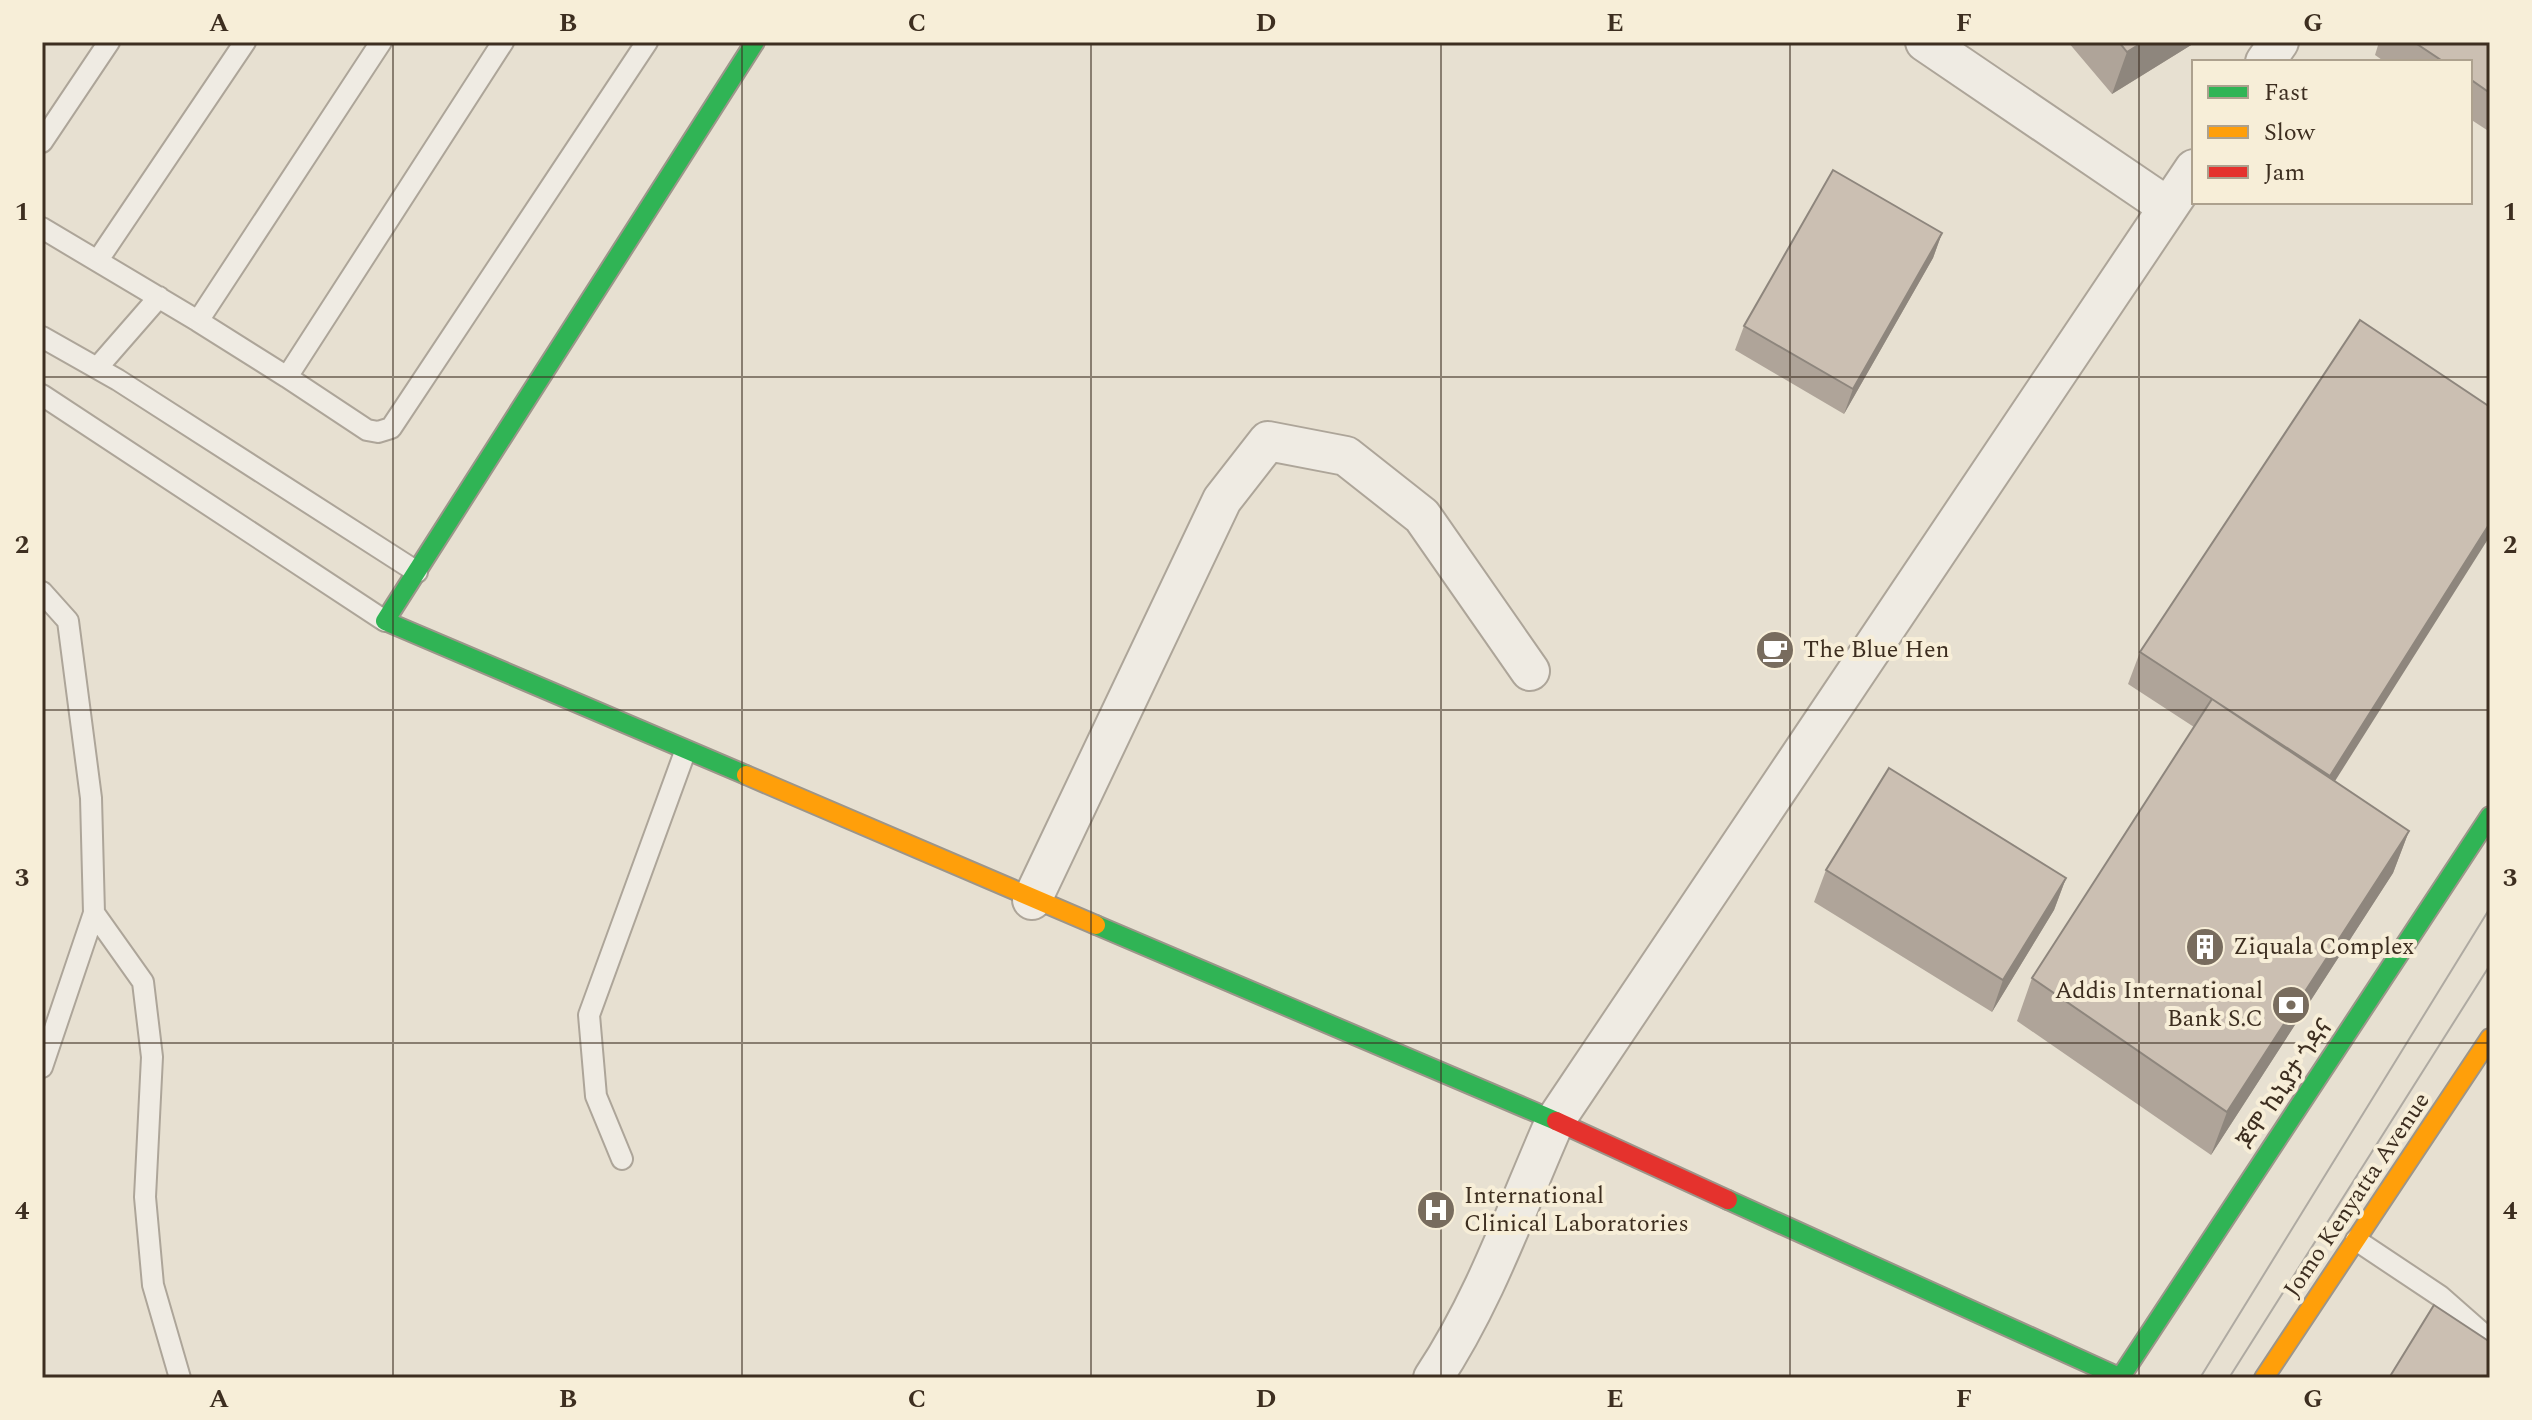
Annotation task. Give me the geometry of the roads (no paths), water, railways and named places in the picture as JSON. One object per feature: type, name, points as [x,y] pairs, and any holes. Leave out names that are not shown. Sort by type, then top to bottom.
[{"type":"street","points":[[755,42],[385,621],[685,752],[1555,1121],[2120,1378]]},
{"type":"street","points":[[1925,42],[2168,207]]},
{"type":"street","points":[[2266,60],[2279,42]]},
{"type":"street","points":[[1433,1378],[1451,1351],[1482,1288],[1555,1121],[2192,172]]},
{"type":"street","points":[[1032,900],[1222,500],[1268,441],[1346,456],[1422,516],[1530,671]]},
{"type":"street","name":"ጆሞ ኬኒያታ ጎዳና","points":[[2120,1378],[2490,816]]},
{"type":"street","name":"Jomo Kenyatta Avenue","points":[[2264,1378],[2490,1038]]},
{"type":"lane","points":[[42,142],[109,42]]},
{"type":"lane","points":[[98,260],[245,42]]},
{"type":"lane","points":[[198,321],[381,42]]},
{"type":"lane","points":[[287,377],[503,42]]},
{"type":"lane","points":[[42,228],[198,321],[367,430],[378,432],[391,428],[647,42]]},
{"type":"lane","points":[[97,368],[159,297]]},
{"type":"lane","points":[[42,337],[97,368],[417,572]]},
{"type":"lane","points":[[42,395],[385,621]]},
{"type":"lane","points":[[42,592],[68,621],[91,798],[94,913],[42,1067]]},
{"type":"lane","points":[[622,1159],[596,1096],[589,1015],[685,752]]},
{"type":"lane","points":[[94,913],[143,982],[152,1057],[145,1197],[151,1270],[180,1378]]},
{"type":"lane","points":[[2356,1240],[2440,1296],[2490,1340]]},
{"type":"tram line","points":[[2200,1378],[2490,908]]},
{"type":"tram line","points":[[2229,1378],[2490,965]]},
{"type":"place","name":"The Blue Hen","points":[[1775,650]]},
{"type":"place","name":"Ziquala Complex","points":[[2205,947]]},
{"type":"place","name":"Addis International Bank S.C","points":[[2291,1005]]},
{"type":"place","name":"International Clinical Laboratories","points":[[1436,1210]]}]
